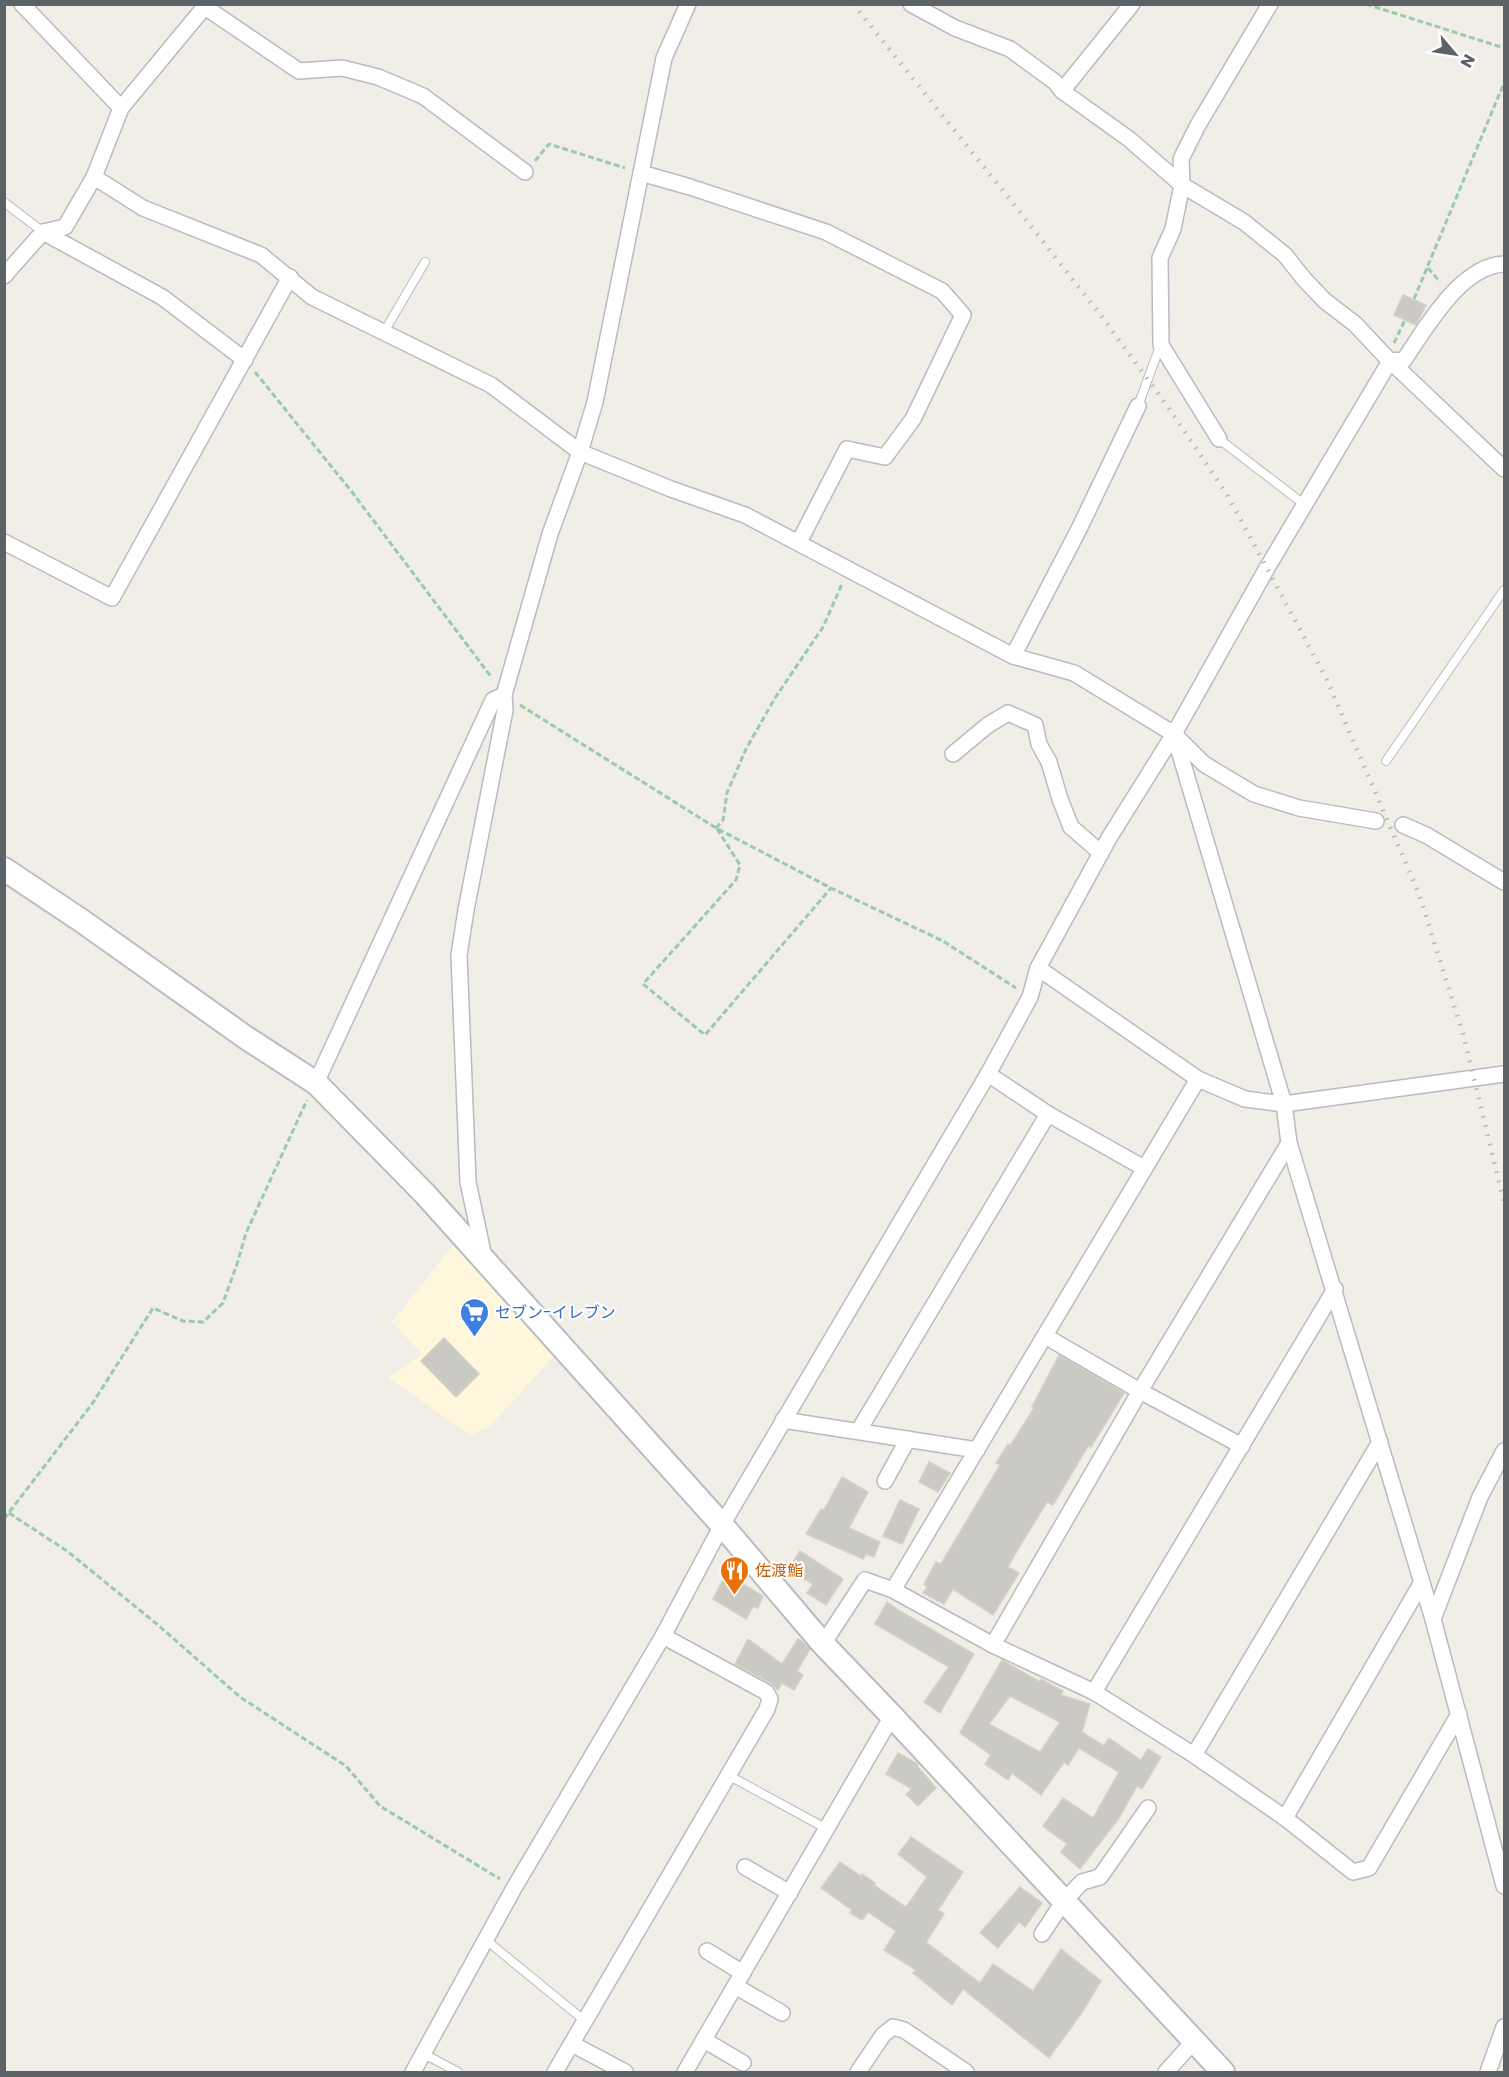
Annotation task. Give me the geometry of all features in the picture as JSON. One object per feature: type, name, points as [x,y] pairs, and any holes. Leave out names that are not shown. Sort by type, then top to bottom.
[{"type":"street","points":[[22,4],[121,108]]},
{"type":"street","points":[[484,1260],[468,1182],[459,956],[466,910],[505,710],[504,695],[550,534],[580,452],[595,402],[664,58],[688,4]]},
{"type":"street","points":[[911,4],[955,28],[1010,49],[1055,82],[1062,91],[1129,139],[1182,185],[1244,222],[1285,255],[1325,301],[1355,324],[1388,359],[1504,469]]},
{"type":"street","points":[[1062,91],[1132,4]]},
{"type":"street","points":[[1219,439],[1161,345],[1160,258],[1173,229],[1182,185],[1182,159],[1198,125],[1270,4]]},
{"type":"street","points":[[4,276],[42,232],[65,227],[94,177],[121,108],[206,6],[299,71],[342,68],[378,77],[423,96],[525,171]]},
{"type":"street","points":[[641,174],[690,187],[826,232],[942,291],[963,315],[913,419],[885,457],[847,449],[799,542]]},
{"type":"street","points":[[94,177],[143,208],[261,255],[312,297],[491,385],[580,452],[671,489],[744,515],[1013,656],[1074,673],[1174,734],[1204,764],[1254,794],[1299,808],[1376,821]]},
{"type":"street","points":[[42,232],[162,297],[245,360]]},
{"type":"street","points":[[1388,359],[1404,360],[1450,293],[1475,276],[1496,265],[1504,264]]},
{"type":"street","points":[[4,542],[112,598],[290,277]]},
{"type":"street","points":[[413,2073],[514,1888],[663,1636],[722,1525],[988,1074],[1030,997],[1038,968],[1101,853],[1174,734],[1388,359]]},
{"type":"street","points":[[1013,656],[1078,531],[1138,406]]},
{"type":"street","points":[[316,1083],[493,700],[504,695]]},
{"type":"street","points":[[953,754],[988,725],[1008,713],[1035,725],[1039,744],[1049,762],[1071,827],[1101,853]]},
{"type":"street","points":[[1174,734],[1284,1104],[1289,1143],[1433,1619],[1504,1886]]},
{"type":"street","points":[[1403,825],[1426,835],[1504,882]]},
{"type":"street","points":[[4,869],[82,921],[245,1037],[316,1083],[425,1194],[722,1525],[823,1644],[1222,2073]]},
{"type":"street","points":[[1038,968],[1198,1079],[1245,1099],[1284,1104],[1504,1074]]},
{"type":"street","points":[[988,1074],[1048,1113],[1144,1168]]},
{"type":"street","points":[[893,1590],[1198,1079]]},
{"type":"street","points":[[859,1430],[1048,1113]]},
{"type":"street","points":[[993,1645],[1140,1392],[1289,1143]]},
{"type":"street","points":[[1094,1692],[1335,1289]]},
{"type":"street","points":[[1045,1336],[1140,1392],[1242,1446]]},
{"type":"street","points":[[783,1420],[977,1450]]},
{"type":"street","points":[[885,1480],[908,1438]]},
{"type":"street","points":[[1194,1755],[1380,1442]]},
{"type":"street","points":[[1433,1619],[1480,1497],[1504,1451]]},
{"type":"street","points":[[823,1644],[865,1580],[893,1590],[993,1645],[1094,1692],[1194,1755],[1285,1818],[1353,1872],[1369,1868],[1459,1714]]},
{"type":"street","points":[[1285,1818],[1422,1582]]},
{"type":"street","points":[[555,2073],[767,1709],[770,1699],[766,1692],[663,1636]]},
{"type":"street","points":[[685,2073],[892,1716]]},
{"type":"street","points":[[1042,1934],[1063,1902],[1082,1882],[1100,1877],[1148,1808]]},
{"type":"street","points":[[745,1868],[790,1893]]},
{"type":"street","points":[[707,1951],[782,2013]]},
{"type":"street","points":[[858,2073],[883,2035],[893,2027],[904,2030],[966,2073]]},
{"type":"street","points":[[1488,2073],[1504,2027]]},
{"type":"street","points":[[704,2040],[743,2063]]},
{"type":"street","points":[[1166,2073],[1193,2042]]},
{"type":"street","points":[[572,2044],[625,2073]]},
{"type":"lane","points":[[4,202],[42,232]]},
{"type":"lane","points":[[384,332],[425,262]]},
{"type":"lane","points":[[1138,406],[1161,345]]},
{"type":"lane","points":[[1219,439],[1305,504]]},
{"type":"lane","points":[[1386,760],[1504,590]]},
{"type":"lane","points":[[727,1775],[827,1829]]},
{"type":"lane","points":[[486,1940],[585,2021]]},
{"type":"lane","points":[[424,2054],[458,2073]]},
{"type":"path","points":[[1366,4],[1504,48]]},
{"type":"path","points":[[1414,299],[1504,83]]},
{"type":"path","points":[[525,171],[549,144],[641,174]]},
{"type":"path","points":[[1428,268],[1450,293]]},
{"type":"path","points":[[1388,359],[1405,320]]},
{"type":"path","points":[[245,360],[352,492],[504,695],[716,828],[831,888],[943,941],[1030,997]]},
{"type":"path","points":[[716,828],[723,820],[727,794],[746,749],[775,698],[823,627],[849,569]]},
{"type":"path","points":[[716,828],[740,865],[736,880],[643,984],[705,1035],[831,888]]},
{"type":"path","points":[[4,1519],[92,1404],[153,1308],[183,1321],[203,1322],[223,1303],[246,1233],[297,1118],[316,1083]]},
{"type":"path","points":[[9,1513],[67,1551],[158,1624],[240,1697],[346,1766],[380,1806],[514,1888]]},
{"type":"shaded area","name":"セブン-イレブン","points":[[454,1244],[556,1354],[489,1427],[471,1435],[388,1378],[422,1354],[392,1322]]},
{"type":"building","points":[[1403,295],[1426,305],[1416,325],[1394,315]]},
{"type":"building","points":[[444,1338],[479,1374],[456,1397],[421,1361]]},
{"type":"building","points":[[1059,1355],[1124,1393],[1091,1447],[1088,1446],[1053,1505],[1047,1502],[1018,1549],[1008,1567],[1019,1573],[993,1615],[953,1589],[944,1604],[923,1593],[927,1587],[924,1584],[936,1562],[941,1564],[1000,1465],[996,1463],[1008,1444],[1010,1446],[1034,1408],[1032,1407]]},
{"type":"building","points":[[929,1462],[950,1473],[938,1492],[919,1482]]},
{"type":"building","points":[[842,1477],[868,1492],[849,1528],[880,1542],[874,1557],[866,1554],[863,1559],[806,1534],[821,1509],[824,1510]]},
{"type":"building","points":[[900,1500],[919,1509],[902,1544],[883,1536]]},
{"type":"building","points":[[800,1551],[843,1579],[826,1605],[807,1593],[813,1584],[788,1570]]},
{"type":"building","points":[[726,1574],[763,1596],[758,1608],[753,1607],[746,1619],[713,1599]]},
{"type":"building","points":[[887,1602],[974,1654],[940,1713],[924,1702],[949,1667],[875,1624]]},
{"type":"building","points":[[748,1639],[782,1664],[798,1639],[810,1649],[797,1671],[803,1675],[794,1690],[782,1683],[778,1690],[771,1683],[735,1664]]},
{"type":"building","points":[[1002,1660],[1040,1682],[1041,1679],[1063,1691],[1061,1695],[1090,1704],[1082,1732],[1104,1746],[1109,1738],[1141,1760],[1148,1749],[1161,1757],[1142,1789],[1137,1786],[1119,1818],[1080,1869],[1061,1852],[1067,1844],[1043,1826],[1063,1798],[1093,1818],[1119,1772],[1079,1748],[1068,1765],[1064,1762],[1041,1795],[1012,1773],[1008,1780],[985,1764],[991,1755],[960,1733]],"holes":[[[1010,1696],[1060,1722],[1040,1752],[989,1724]]]},
{"type":"building","points":[[898,1753],[918,1764],[917,1766],[936,1788],[918,1806],[906,1794],[912,1789],[886,1774]]},
{"type":"building","points":[[911,1837],[963,1872],[938,1910],[944,1914],[926,1942],[980,1983],[993,1964],[1033,1991],[1061,1949],[1101,1981],[1083,2011],[1049,2058],[963,1989],[952,2005],[913,1973],[916,1970],[884,1950],[896,1931],[868,1912],[862,1920],[850,1913],[852,1910],[821,1888],[840,1862],[861,1876],[862,1874],[906,1907],[927,1877],[898,1854]]},
{"type":"building","points":[[1020,1887],[1042,1903],[1025,1927],[1019,1922],[998,1948],[980,1933]]},
{"type":"railway","points":[[853,4],[1102,317],[1168,407],[1226,493],[1267,568],[1327,680],[1419,894],[1463,1034],[1504,1202]]},
{"type":"place","name":"セブン-イレブン","points":[[474,1338]]},
{"type":"place","name":"佐渡鮨","points":[[734,1596]]}]
